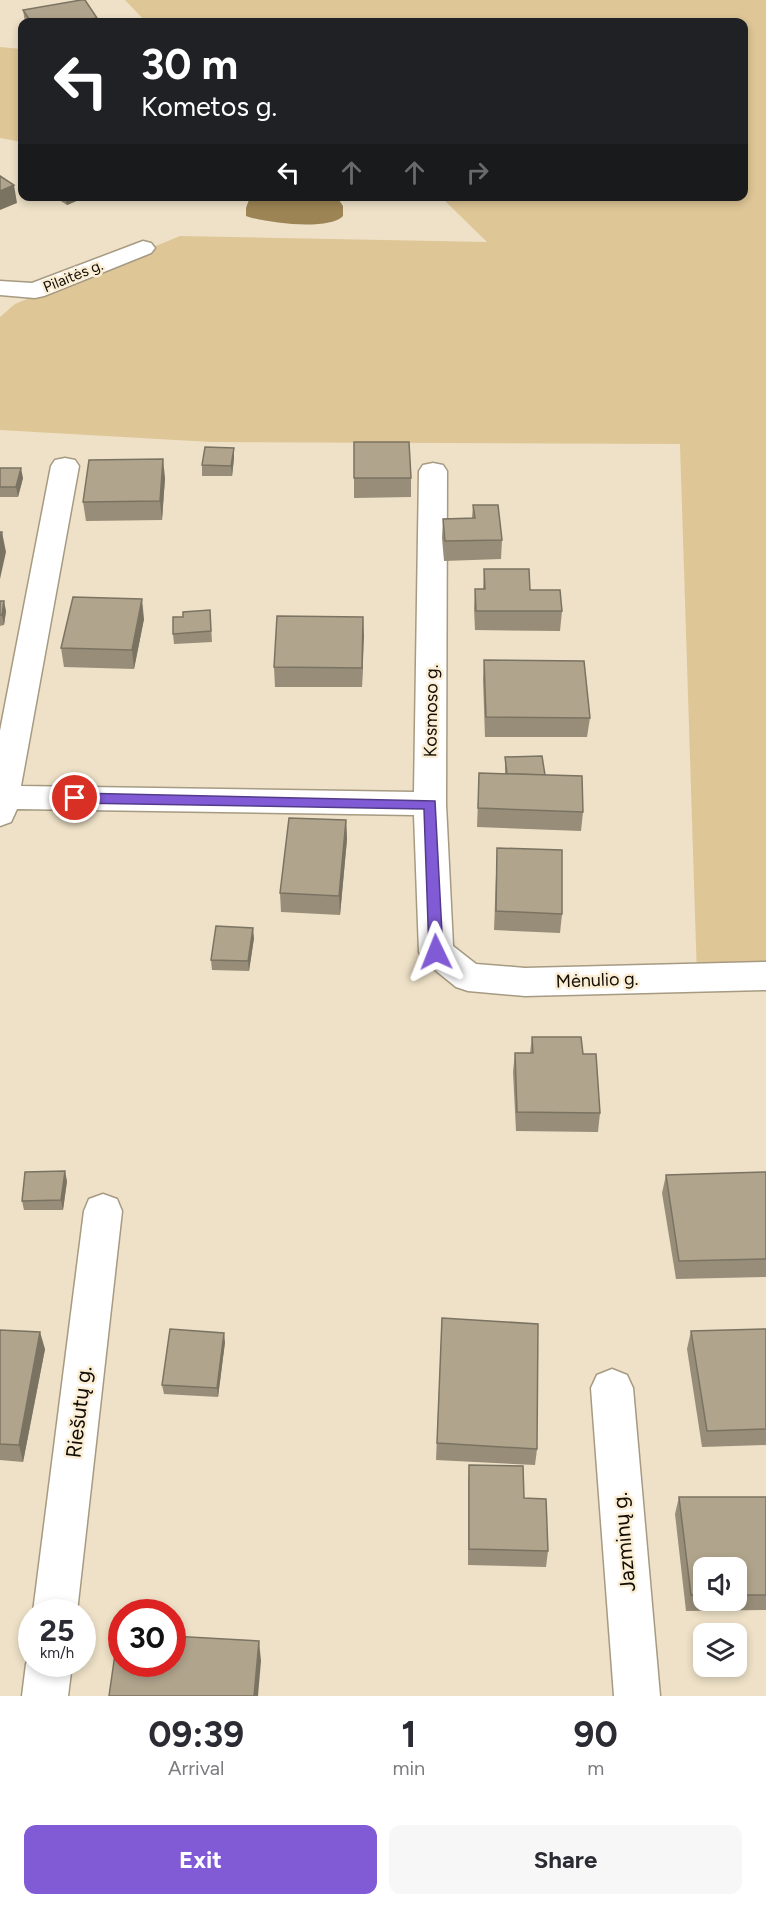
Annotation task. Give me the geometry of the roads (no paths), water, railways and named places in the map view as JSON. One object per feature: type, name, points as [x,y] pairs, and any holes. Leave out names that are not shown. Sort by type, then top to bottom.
[{"type":"street","name":"Pilaitės g.","points":[[0,288],[35,291],[143,248]]},
{"type":"street","points":[[65,466],[1,803],[430,804]]},
{"type":"street","name":"Kosmoso g.","points":[[434,471],[430,804],[436,952]]},
{"type":"street","name":"Mėnulio g.","points":[[436,952],[468,976],[525,982],[766,976]]},
{"type":"street","name":"Riešutų g.","points":[[57,1599],[103,1211]]},
{"type":"street","name":"Jazminų g.","points":[[612,1388],[636,1696]]},
{"type":"street","points":[[45,1696],[47,1677]]}]
